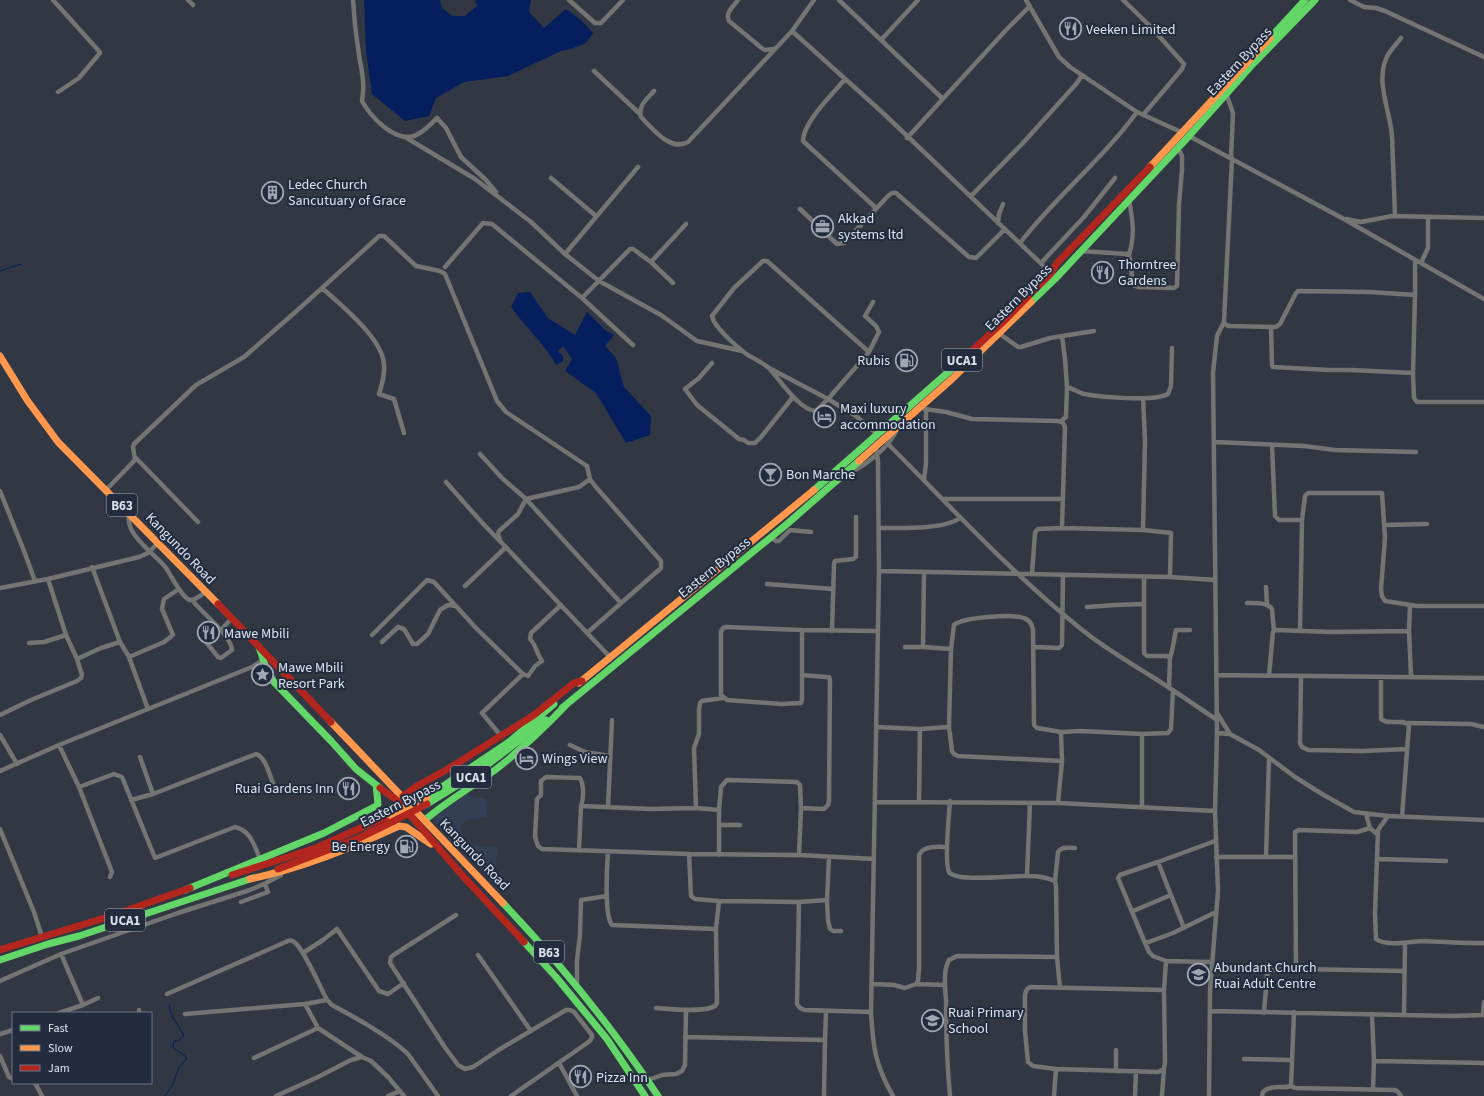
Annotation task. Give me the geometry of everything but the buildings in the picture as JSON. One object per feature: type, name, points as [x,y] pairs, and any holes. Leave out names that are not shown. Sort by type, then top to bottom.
[{"type":"main road","name":"Eastern Bypass","points":[[0,960],[79,936],[312,857],[357,839],[451,791],[482,770],[610,657],[710,574],[787,513],[878,435],[930,390],[1003,322],[1051,273],[1058,262],[1132,187],[1181,132],[1305,0]]},
{"type":"main road","name":"Eastern Bypass","points":[[0,950],[111,916],[185,890],[316,848],[427,797],[511,744],[566,705],[771,537],[840,477],[876,450],[899,426],[923,408],[1055,279],[1315,0]]},
{"type":"main road","name":"Kangundo Road","points":[[0,356],[29,404],[44,426],[58,442],[232,618],[403,796],[523,924],[563,969],[598,1012],[658,1096]]},
{"type":"main road","points":[[745,546],[751,553]]},
{"type":"main road","name":"Kangundo Road","points":[[257,644],[267,671],[274,682],[356,769],[398,801],[556,977],[606,1038],[645,1096]]},
{"type":"main road","points":[[403,796],[417,786],[448,769],[501,736],[534,714],[574,683],[582,681]]},
{"type":"main road","points":[[425,820],[433,812],[485,777],[525,747],[566,705]]},
{"type":"main road","points":[[332,742],[336,734],[340,732]]},
{"type":"main road","points":[[185,890],[324,833],[376,806],[378,804],[378,800],[376,784]]},
{"type":"main road","points":[[250,879],[272,875],[351,848],[399,826],[406,827],[442,851]]},
{"type":"main road","points":[[28,942],[32,950]]},
{"type":"main road","points":[[556,977],[563,969]]},
{"type":"main road","points":[[590,1018],[598,1012]]},
{"type":"main road","points":[[606,1038],[614,1033]]},
{"type":"street","points":[[53,0],[100,53],[79,78],[58,92]]},
{"type":"street","points":[[188,0],[193,5]]},
{"type":"street","points":[[353,0],[356,33],[363,73],[364,93],[362,101],[380,123],[391,131],[405,137],[475,179],[531,222],[565,254],[599,281],[661,315],[697,341],[744,352]]},
{"type":"street","points":[[569,0],[594,23],[598,24],[601,23],[623,0]]},
{"type":"street","points":[[738,0],[727,14],[729,21],[763,49],[774,49]]},
{"type":"street","points":[[594,71],[667,141],[684,144],[688,142],[792,31],[814,0]]},
{"type":"street","points":[[839,0],[943,99]]},
{"type":"street","points":[[881,40],[918,0]]},
{"type":"street","points":[[1026,0],[1059,57],[1082,75],[1137,112],[1181,132]]},
{"type":"street","points":[[1123,0],[1150,26],[1184,64],[1182,69],[1143,115]]},
{"type":"street","points":[[1350,0],[1364,7],[1376,8],[1385,11],[1484,57]]},
{"type":"street","points":[[907,138],[1030,6]]},
{"type":"street","points":[[792,31],[971,196],[1051,273]]},
{"type":"street","points":[[1395,216],[1391,123],[1382,86],[1383,67],[1387,57],[1401,38]]},
{"type":"street","points":[[971,196],[1022,144],[1077,83],[1082,75]]},
{"type":"street","points":[[845,79],[811,119],[803,134],[803,141],[876,208]]},
{"type":"street","points":[[640,114],[641,106],[644,101],[654,91]]},
{"type":"street","points":[[1209,1096],[1210,991],[1218,891],[1215,841],[1217,712],[1214,356],[1217,336],[1224,322],[1233,113],[1226,94]]},
{"type":"street","points":[[1020,243],[1066,191],[1115,140],[1137,112]]},
{"type":"street","points":[[405,137],[414,136],[419,133],[427,128],[436,118],[446,128],[461,157],[486,180],[502,199]]},
{"type":"street","points":[[1189,136],[1342,218],[1484,299]]},
{"type":"street","points":[[1129,200],[1134,224],[1133,243],[1129,255],[1132,279],[1135,286],[1174,288],[1177,286],[1179,204],[1182,170],[1182,156],[1178,148]]},
{"type":"street","points":[[565,254],[638,167]]},
{"type":"street","points":[[552,178],[596,216]]},
{"type":"street","points":[[1041,263],[1084,217],[1115,178]]},
{"type":"street","points":[[800,209],[837,244],[841,244],[844,243],[892,193],[899,194],[973,259],[976,258],[1005,229]]},
{"type":"street","points":[[998,223],[999,214],[1003,204]]},
{"type":"street","points":[[1342,218],[1361,222],[1395,216],[1484,218]]},
{"type":"street","points":[[1421,263],[1428,248],[1428,217]]},
{"type":"street","points":[[445,267],[483,223],[492,224],[582,298],[633,345]]},
{"type":"street","points":[[651,262],[686,224]]},
{"type":"street","points":[[198,522],[135,457],[133,448],[134,444],[196,385],[244,356],[290,317],[376,239],[384,236],[416,266],[442,272],[448,281],[500,407],[533,431],[583,462],[589,470],[590,479],[662,561],[661,568],[620,602],[604,619],[587,633]]},
{"type":"street","points":[[582,298],[630,249],[637,250],[673,283]]},
{"type":"street","points":[[1081,251],[1124,253],[1129,255]]},
{"type":"street","points":[[869,352],[765,260],[734,288],[712,316],[715,324],[744,352],[856,416],[878,435]]},
{"type":"street","points":[[1415,260],[1414,398],[1417,402],[1484,402]]},
{"type":"street","points":[[322,288],[350,313],[375,341],[384,363],[384,379],[379,394],[394,399],[404,433]]},
{"type":"street","points":[[1224,322],[1226,325],[1230,326],[1276,327],[1280,324],[1296,292],[1298,291],[1415,295]]},
{"type":"street","points":[[768,367],[793,396],[816,411],[869,352],[879,332],[876,326],[865,316],[873,302]]},
{"type":"street","points":[[1271,328],[1273,367],[1413,373]]},
{"type":"street","points":[[1000,334],[1018,347],[1062,336],[1094,331]]},
{"type":"street","points":[[924,480],[926,463],[923,408],[972,419],[1061,422],[1066,417],[1067,387],[1062,336]]},
{"type":"street","points":[[1067,387],[1083,393],[1143,398],[1160,397],[1168,394],[1171,386],[1172,348]]},
{"type":"street","points":[[712,363],[699,378],[685,389],[697,405],[739,439],[748,443],[755,443],[761,437],[793,396]]},
{"type":"street","points":[[1143,398],[1145,440],[1143,530]]},
{"type":"street","points":[[1061,422],[1065,427],[1062,528]]},
{"type":"street","points":[[893,1096],[882,1077],[875,1057],[872,1038],[879,571],[876,450],[888,444],[899,426]]},
{"type":"street","points":[[1215,442],[1304,446],[1335,450],[1416,452]]},
{"type":"street","points":[[888,444],[960,518],[1018,574],[1081,629],[1110,650],[1217,720]]},
{"type":"street","points":[[1272,445],[1275,516],[1280,520],[1302,520]]},
{"type":"street","points":[[480,454],[502,478],[526,499],[620,602]]},
{"type":"street","points":[[106,490],[134,461],[135,457]]},
{"type":"street","points":[[526,499],[579,487],[590,479]]},
{"type":"street","points":[[446,482],[465,502],[484,526],[506,547],[610,657]]},
{"type":"street","points":[[0,491],[24,551],[34,581]]},
{"type":"street","points":[[1300,630],[1302,520],[1305,496],[1308,493],[1379,492],[1383,496],[1385,551],[1381,589],[1382,596],[1387,602],[1417,606],[1484,606]]},
{"type":"street","points":[[500,541],[498,534],[499,531],[516,516],[526,499]]},
{"type":"street","points":[[943,499],[1063,499]]},
{"type":"street","points":[[129,513],[128,520],[131,530],[149,552],[165,567],[184,595],[192,600],[198,609],[220,630],[232,648],[232,650],[221,658],[218,657],[206,640],[220,630],[232,618]]},
{"type":"street","points":[[832,631],[834,562],[853,559],[856,556],[856,517]]},
{"type":"street","points":[[879,528],[916,528],[953,523],[960,518]]},
{"type":"street","points":[[1385,525],[1428,524]]},
{"type":"street","points":[[1032,574],[1036,530],[1062,528],[1143,530],[1171,533],[1170,577]]},
{"type":"street","points":[[771,537],[776,541],[790,530],[811,532]]},
{"type":"street","points":[[0,588],[48,579],[140,557],[149,552],[159,543]]},
{"type":"street","points":[[465,586],[506,547]]},
{"type":"street","points":[[165,567],[173,558]]},
{"type":"street","points":[[92,568],[120,642],[129,657],[148,709]]},
{"type":"street","points":[[879,571],[1170,577],[1215,580]]},
{"type":"street","points":[[923,647],[924,572]]},
{"type":"street","points":[[1033,647],[1061,647],[1063,575]]},
{"type":"street","points":[[1144,577],[1144,653],[1147,656],[1167,656],[1170,658]]},
{"type":"street","points":[[0,715],[81,678],[82,675],[77,659],[66,634],[48,579]]},
{"type":"street","points":[[372,635],[427,580],[434,582],[475,627],[523,674],[528,676],[535,666],[542,661],[530,639],[530,633],[561,605]]},
{"type":"street","points":[[767,584],[833,589]]},
{"type":"street","points":[[1266,587],[1267,605]]},
{"type":"street","points":[[129,657],[164,642],[173,635],[162,609],[164,600],[179,589]]},
{"type":"street","points":[[192,600],[206,592]]},
{"type":"street","points":[[1247,603],[1267,605],[1272,609],[1274,631],[1269,675]]},
{"type":"street","points":[[1087,608],[1143,604]]},
{"type":"street","points":[[1410,604],[1409,631],[1411,676]]},
{"type":"street","points":[[382,642],[398,627],[404,629],[413,644],[417,644],[428,634],[440,610],[448,605],[456,606]]},
{"type":"street","points":[[1062,761],[958,756],[954,754],[952,751],[949,727],[951,649],[954,625],[960,621],[979,617],[1025,618],[1032,624],[1034,725],[1037,728],[1061,732],[1081,731],[1142,734],[1165,734],[1170,731],[1170,658],[1176,630],[1190,630]]},
{"type":"street","points":[[723,698],[720,694],[721,631],[723,628],[732,626],[802,630],[878,631]]},
{"type":"street","points":[[696,808],[694,748],[699,734],[698,710],[700,703],[702,701],[723,698],[727,700],[781,704],[801,703],[802,630]]},
{"type":"street","points":[[1274,631],[1409,631]]},
{"type":"street","points":[[29,643],[44,642],[66,634]]},
{"type":"street","points":[[77,659],[120,642]]},
{"type":"street","points":[[905,647],[951,649]]},
{"type":"street","points":[[0,771],[59,745],[252,667],[263,660]]},
{"type":"street","points":[[501,736],[482,713],[523,674]]},
{"type":"street","points":[[801,808],[824,808],[828,805],[830,705],[829,677],[802,675]]},
{"type":"street","points":[[1216,675],[1484,678]]},
{"type":"street","points":[[1301,676],[1300,743],[1304,749],[1362,751],[1407,749]]},
{"type":"street","points":[[1381,678],[1381,719],[1386,722],[1471,724],[1484,727]]},
{"type":"street","points":[[1217,712],[1230,734]]},
{"type":"street","points":[[608,806],[612,720]]},
{"type":"street","points":[[1402,816],[1408,723]]},
{"type":"street","points":[[876,727],[920,729],[949,727]]},
{"type":"street","points":[[919,801],[920,729]]},
{"type":"street","points":[[1058,803],[1062,761],[1061,732]]},
{"type":"street","points":[[1217,733],[1230,734],[1259,750],[1322,794],[1354,812],[1388,816],[1484,820]]},
{"type":"street","points":[[1142,734],[1142,806]]},
{"type":"street","points":[[0,735],[17,764]]},
{"type":"street","points":[[59,745],[79,787],[112,872],[110,877]]},
{"type":"street","points":[[570,745],[585,752],[610,756]]},
{"type":"street","points":[[131,800],[153,794],[256,754],[259,755],[264,762],[274,786]]},
{"type":"street","points":[[140,757],[153,794]]},
{"type":"street","points":[[1266,857],[1269,758]]},
{"type":"street","points":[[79,787],[114,774],[122,777],[155,858],[235,828],[248,833],[260,859]]},
{"type":"street","points":[[579,850],[581,806],[583,801],[583,788],[580,778],[546,777],[541,781],[541,795],[537,799],[535,813],[535,837],[538,846],[542,849],[720,855],[799,855],[874,859]]},
{"type":"street","points":[[720,855],[719,810],[721,787],[727,780],[797,782],[800,785],[801,808],[799,855]]},
{"type":"street","points":[[876,802],[950,801],[1058,803],[1215,810]]},
{"type":"street","points":[[950,801],[947,847],[949,871],[962,878],[1027,876],[1049,878],[1055,881]]},
{"type":"street","points":[[1027,876],[1030,803]]},
{"type":"street","points":[[581,806],[651,809],[696,808],[719,810]]},
{"type":"street","points":[[1366,814],[1370,828],[1378,835]]},
{"type":"street","points":[[1388,816],[1379,827],[1378,835],[1375,913],[1376,939],[1380,941],[1405,943],[1422,941],[1484,943]]},
{"type":"street","points":[[719,825],[740,826]]},
{"type":"street","points":[[1296,969],[1296,832],[1299,830],[1358,832],[1370,828]]},
{"type":"street","points":[[0,829],[34,912],[42,937]]},
{"type":"street","points":[[1212,962],[1166,961],[1153,956],[1135,920],[1133,911],[1118,876],[1215,841]]},
{"type":"street","points":[[916,984],[918,981],[919,969],[919,855],[921,851],[928,848],[947,847]]},
{"type":"street","points":[[1060,988],[1057,957],[1055,881],[1058,852],[1059,850],[1066,848],[1075,848]]},
{"type":"street","points":[[608,851],[607,896],[609,921],[614,926],[716,929]]},
{"type":"street","points":[[689,854],[691,896],[695,899],[719,901],[799,902],[827,900]]},
{"type":"street","points":[[830,857],[827,900],[828,920],[830,929],[833,931],[841,931]]},
{"type":"street","points":[[1216,857],[1295,857]]},
{"type":"street","points":[[1378,859],[1446,861]]},
{"type":"street","points":[[1158,862],[1184,928]]},
{"type":"street","points":[[0,981],[61,954],[265,884],[289,869]]},
{"type":"street","points":[[241,902],[268,892],[265,884]]},
{"type":"street","points":[[1133,911],[1172,895]]},
{"type":"street","points":[[577,986],[577,960],[580,935],[581,900],[582,898],[607,896]]},
{"type":"street","points":[[656,1008],[686,1010],[711,1008],[717,1003],[716,929],[719,901]]},
{"type":"street","points":[[799,902],[797,1004],[800,1008],[805,1010],[872,1012]]},
{"type":"street","points":[[1146,943],[1184,928],[1216,912]]},
{"type":"street","points":[[456,915],[405,946],[391,957],[390,962],[444,1046],[458,1065],[465,1069],[473,1067],[564,1011],[570,1010],[578,1003]]},
{"type":"street","points":[[111,924],[114,936]]},
{"type":"street","points":[[302,952],[323,940],[337,929],[379,991],[388,994],[404,983]]},
{"type":"street","points":[[167,994],[288,941],[296,942],[327,1000],[332,1005],[386,1037],[403,1049],[438,1096]]},
{"type":"street","points":[[1404,1014],[1405,943]]},
{"type":"street","points":[[61,954],[83,1005]]},
{"type":"street","points":[[478,955],[531,1031]]},
{"type":"street","points":[[950,1096],[946,1031],[947,963],[952,957],[957,956],[1057,957]]},
{"type":"street","points":[[1162,1095],[1166,1062],[1164,990],[1166,961]]},
{"type":"street","points":[[1264,1013],[1267,975],[1271,970],[1404,970]]},
{"type":"street","points":[[873,984],[894,985],[905,988],[916,984],[946,984]]},
{"type":"street","points":[[1164,990],[1030,987],[1027,989],[1025,994],[1025,1032],[1028,1062],[1032,1066],[1056,1069],[1158,1072],[1164,1069]]},
{"type":"street","points":[[62,1012],[98,998]]},
{"type":"street","points":[[185,1014],[305,1004],[327,1000]]},
{"type":"street","points":[[1210,1011],[1452,1016],[1484,1015],[1484,1002]]},
{"type":"street","points":[[305,1004],[318,1028],[362,1057],[371,1061],[404,1096]]},
{"type":"street","points":[[511,1096],[590,1041],[592,1035],[574,1012],[570,1010]]},
{"type":"street","points":[[648,1080],[662,1075],[676,1074],[682,1071],[685,1065],[686,1010]]},
{"type":"street","points":[[824,1096],[826,1011]]},
{"type":"street","points":[[1291,1086],[1294,1012]]},
{"type":"street","points":[[1372,1014],[1374,1061],[1373,1089]]},
{"type":"street","points":[[254,1058],[318,1028]]},
{"type":"street","points":[[0,1034],[12,1030]]},
{"type":"street","points":[[685,1037],[825,1040]]},
{"type":"street","points":[[1116,1050],[1116,1070]]},
{"type":"street","points":[[0,1056],[9,1077],[12,1078]]},
{"type":"street","points":[[276,1096],[351,1060],[362,1057]]},
{"type":"street","points":[[1244,1058],[1291,1060]]},
{"type":"street","points":[[1374,1061],[1484,1063]]},
{"type":"street","points":[[558,1063],[577,1096]]},
{"type":"street","points":[[1054,1096],[1056,1069]]},
{"type":"street","points":[[1135,1096],[1136,1071]]},
{"type":"street","points":[[36,1084],[42,1096]]},
{"type":"street","points":[[1262,1096],[1263,1092],[1270,1087],[1287,1088],[1291,1086],[1295,1088],[1394,1090],[1401,1096]]},
{"type":"street","points":[[388,1096],[400,1091]]},
{"type":"shaded area","points":[[364,0],[440,0],[442,8],[452,16],[465,16],[477,6],[475,0],[531,0],[529,12],[544,28],[566,9],[582,21],[593,33],[586,43],[561,51],[508,76],[464,82],[436,98],[429,116],[405,121],[372,94],[366,51]]},
{"type":"shaded area","points":[[530,292],[548,318],[575,335],[587,312],[605,330],[614,335],[605,346],[616,358],[624,387],[651,416],[650,435],[626,443],[596,393],[565,371],[572,359],[563,346],[558,351],[563,356],[563,361],[556,365],[541,343],[511,307],[518,293]]},
{"type":"shaded area","points":[[466,795],[488,800],[487,818],[469,819],[462,824],[460,829],[470,845],[498,848],[493,883],[432,819]]},
{"type":"waterway","points":[[0,271],[21,264]]},
{"type":"waterway","points":[[165,1096],[173,1084],[179,1067],[187,1058],[173,1047],[174,1041],[178,1041],[183,1037],[183,1034],[171,1014],[169,1004]]},
{"type":"traffic: fast","points":[[1270,38],[1305,0]]},
{"type":"traffic: fast","points":[[1031,302],[1055,279],[1189,136],[1252,65],[1315,0]]},
{"type":"traffic: fast","points":[[814,490],[961,361]]},
{"type":"traffic: fast","points":[[562,708],[787,524],[859,461]]},
{"type":"traffic: fast","points":[[259,647],[267,671],[274,682],[356,769],[380,788]]},
{"type":"traffic: fast","points":[[427,797],[509,742],[554,704]]},
{"type":"traffic: fast","points":[[425,820],[505,762],[532,739],[566,705]]},
{"type":"traffic: fast","points":[[427,804],[474,775],[546,720]]},
{"type":"traffic: fast","points":[[185,890],[324,833],[376,806],[378,804],[376,785]]},
{"type":"traffic: fast","points":[[0,960],[48,944],[79,936],[253,878]]},
{"type":"traffic: fast","points":[[503,903],[585,996],[658,1096]]},
{"type":"traffic: fast","points":[[524,942],[556,977],[607,1039],[645,1096]]},
{"type":"traffic: slow","points":[[1150,167],[1270,38]]},
{"type":"traffic: slow","points":[[859,461],[952,379],[1031,302]]},
{"type":"traffic: slow","points":[[0,356],[27,400],[58,442],[218,604]]},
{"type":"traffic: slow","points":[[579,683],[814,490]]},
{"type":"traffic: slow","points":[[331,722],[503,903]]},
{"type":"traffic: slow","points":[[390,815],[427,797]]},
{"type":"traffic: slow","points":[[250,879],[326,857],[399,826],[406,827],[431,844]]},
{"type":"traffic: jam","points":[[961,361],[1003,322],[1051,273],[1058,262],[1150,167]]},
{"type":"traffic: jam","points":[[218,604],[331,722]]},
{"type":"traffic: jam","points":[[403,796],[534,715],[574,683],[582,681]]},
{"type":"traffic: jam","points":[[380,788],[398,801],[462,875],[524,942]]},
{"type":"traffic: jam","points":[[394,821],[427,804]]},
{"type":"traffic: jam","points":[[232,875],[316,848],[390,815]]},
{"type":"traffic: jam","points":[[278,869],[357,839],[394,821]]},
{"type":"traffic: jam","points":[[0,950],[111,916],[190,888]]},
{"type":"place","name":"Veeken Limited","points":[[1071,29]]},
{"type":"place","name":"Ledec Church Sancutuary of Grace","points":[[273,192]]},
{"type":"place","name":"Akkad systems ltd","points":[[823,226]]},
{"type":"place","name":"Thorntree Gardens","points":[[1102,272]]},
{"type":"place","name":"Rubis","points":[[906,360]]},
{"type":"place","name":"Maxi luxury accommodation","points":[[824,416]]},
{"type":"place","name":"Bon Marche","points":[[770,474]]},
{"type":"place","name":"Mawe Mbili","points":[[209,633]]},
{"type":"place","name":"Mawe Mbili Resort Park","points":[[263,675]]},
{"type":"place","name":"Wings View","points":[[527,758]]},
{"type":"place","name":"Ruai Gardens Inn","points":[[349,788]]},
{"type":"place","name":"Be Energy","points":[[406,846]]},
{"type":"place","name":"Abundant Church Ruai Adult Centre","points":[[1199,975]]},
{"type":"place","name":"Ruai Primary School","points":[[932,1020]]},
{"type":"place","name":"Pizza Inn","points":[[581,1077]]}]
